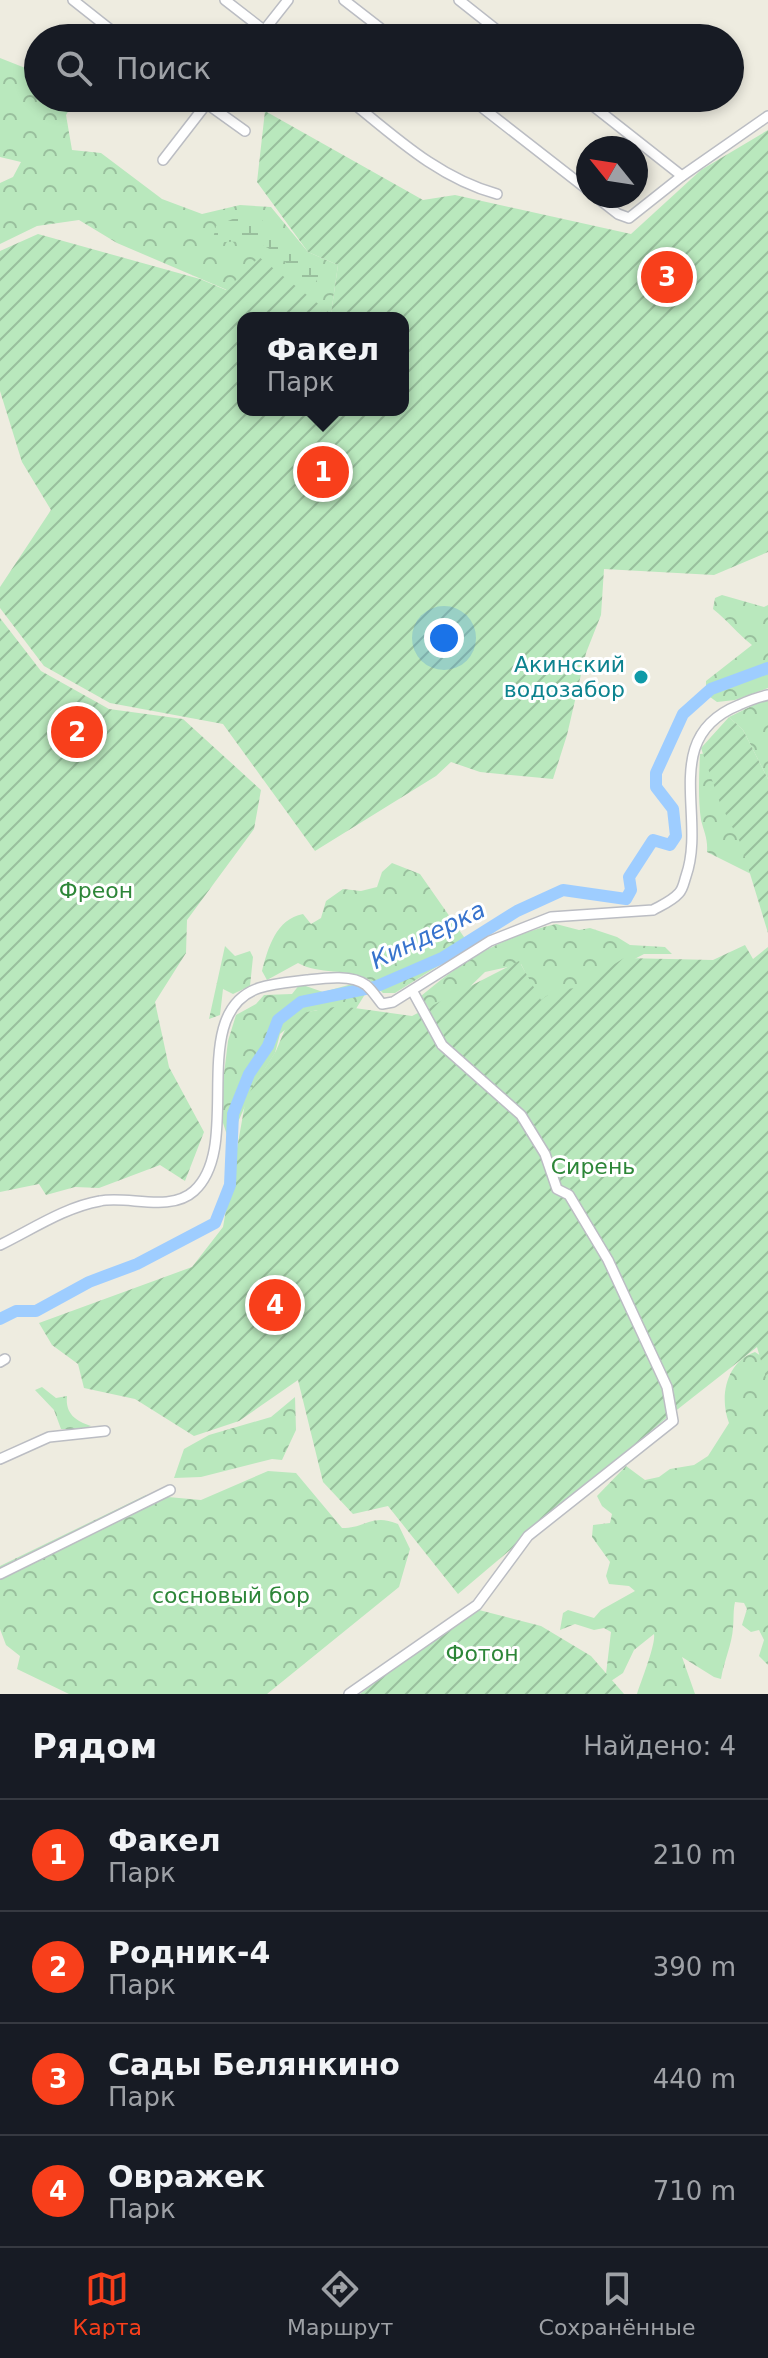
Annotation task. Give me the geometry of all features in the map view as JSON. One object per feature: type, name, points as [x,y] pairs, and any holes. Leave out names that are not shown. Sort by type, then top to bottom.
[{"type":"street","points":[[73,0],[103,24]]},
{"type":"street","points":[[225,0],[250,24]]},
{"type":"street","points":[[269,24],[288,0]]},
{"type":"street","points":[[344,0],[375,24]]},
{"type":"street","points":[[459,0],[489,24]]},
{"type":"street","points":[[163,160],[197,112]]},
{"type":"street","points":[[221,112],[245,131]]},
{"type":"street","points":[[364,112],[454,179],[497,194]]},
{"type":"street","points":[[488,112],[576,181]]},
{"type":"street","points":[[601,112],[682,176]]},
{"type":"street","points":[[648,203],[768,116]]},
{"type":"street","points":[[610,208],[629,218],[642,208]]},
{"type":"street","points":[[0,1245],[101,1200],[157,1203],[193,1192],[208,1171],[217,1141],[222,1030],[230,1012],[257,988],[325,978],[365,984],[382,1004],[393,1002],[490,941],[551,917],[653,910],[666,903],[681,892],[689,867],[692,841],[689,780],[697,741],[720,713],[768,695]]},
{"type":"street","points":[[349,1694],[477,1605],[528,1536],[673,1421],[667,1387],[608,1260],[569,1195],[557,1189],[545,1154],[521,1115],[442,1045],[413,992]]},
{"type":"street","points":[[0,1459],[49,1437],[105,1431]]},
{"type":"street","points":[[0,1574],[170,1490]]},
{"type":"green space","points":[[0,58],[24,67],[24,112],[68,112],[72,150],[101,153],[162,199],[202,214],[240,205],[271,207],[308,252],[338,265],[331,312],[227,290],[117,243],[79,220],[37,226],[0,244],[0,183],[13,177],[21,162],[0,157]]},
{"type":"green space","points":[[265,112],[423,200],[455,195],[631,234],[701,170],[768,130],[768,552],[714,575],[604,569],[601,615],[586,653],[553,779],[480,772],[451,762],[436,776],[315,851],[223,724],[110,703],[44,666],[0,608],[0,587],[51,510],[22,462],[0,391],[0,251],[38,234],[200,279],[226,290],[259,257],[328,312],[237,312],[237,416],[409,416],[409,312],[331,312],[338,265],[308,252],[257,182]]},
{"type":"green space","points":[[252,217],[266,222],[322,267],[315,284],[304,286],[284,261],[266,247],[244,242],[212,243],[216,226],[235,218]]},
{"type":"green space","points":[[722,595],[764,607],[768,605],[768,688],[735,700],[717,702],[706,694],[706,681],[752,645],[713,609],[715,598]]},
{"type":"green space","name":"Фреон","points":[[0,618],[41,671],[109,709],[183,719],[261,790],[254,829],[187,920],[186,953],[155,1002],[169,1067],[204,1132],[185,1181],[160,1165],[99,1188],[75,1187],[46,1195],[39,1184],[0,1192]]},
{"type":"green space","points":[[768,701],[768,779],[743,730],[729,717]]},
{"type":"green space","points":[[729,717],[743,730],[768,779],[768,933],[741,844],[720,803],[701,748]]},
{"type":"green space","points":[[709,753],[753,875],[707,852],[700,812],[699,779],[700,754]]},
{"type":"green space","points":[[392,863],[420,874],[464,937],[462,951],[395,993],[383,993],[370,980],[360,976],[298,963],[267,980],[262,971],[267,953],[286,922],[303,914],[311,924],[321,918],[326,901],[343,889],[361,891],[377,887],[382,872]]},
{"type":"green space","points":[[556,924],[579,930],[590,928],[630,945],[665,947],[672,954],[644,954],[541,1004],[521,964],[485,972],[440,1016],[432,1013],[421,996],[484,951]]},
{"type":"green space","name":"Сирень","points":[[745,945],[753,959],[768,947],[768,1385],[757,1347],[664,1420],[458,1594],[388,1506],[353,1514],[323,1482],[298,1380],[239,1421],[194,1436],[135,1399],[84,1388],[78,1364],[52,1345],[39,1323],[192,1267],[223,1227],[246,1098],[276,1051],[291,1015],[340,1006],[412,1016],[519,961],[541,1000],[555,990],[576,988],[624,958],[713,960]]},
{"type":"green space","points":[[225,946],[235,956],[250,951],[253,957],[250,986],[233,994],[223,989],[220,1015],[209,1019]]},
{"type":"green space","points":[[300,984],[323,992],[352,984],[367,991],[354,1012],[321,1013],[317,1010],[305,1013],[280,1034],[275,1053],[254,1086],[238,1122],[227,1135],[221,1117],[223,1082],[228,1041],[236,1015],[256,1004],[264,995],[292,994]]},
{"type":"green space","points":[[755,1352],[764,1358],[768,1380],[768,1665],[759,1656],[764,1640],[759,1630],[751,1632],[742,1625],[747,1609],[744,1603],[735,1602],[732,1634],[721,1679],[682,1657],[695,1694],[637,1694],[651,1654],[654,1634],[634,1650],[623,1673],[608,1683],[606,1674],[611,1632],[575,1624],[560,1630],[563,1613],[568,1610],[594,1618],[601,1610],[635,1591],[629,1586],[609,1584],[606,1576],[610,1562],[592,1537],[593,1525],[610,1523],[612,1514],[602,1506],[597,1496],[626,1466],[645,1480],[659,1477],[670,1469],[694,1465],[708,1456],[729,1423],[725,1392],[731,1372],[745,1357]]},
{"type":"green space","points":[[42,1387],[56,1398],[67,1396],[68,1408],[73,1416],[91,1426],[61,1429],[54,1410],[35,1390]]},
{"type":"green space","points":[[295,1397],[296,1430],[282,1460],[272,1459],[201,1477],[174,1478],[184,1449],[209,1435],[271,1417]]},
{"type":"green space","name":"сосновый бор","points":[[268,1471],[296,1473],[342,1528],[375,1520],[398,1524],[410,1549],[399,1587],[267,1694],[69,1694],[17,1669],[20,1656],[6,1645],[0,1629],[0,1566],[146,1495],[201,1500]]},
{"type":"green space","name":"Фотон","points":[[477,1605],[479,1610],[541,1626],[591,1656],[624,1694],[360,1694]]},
{"type":"waterway","name":"Киндерка","points":[[0,1319],[16,1311],[36,1311],[89,1282],[137,1264],[215,1223],[230,1185],[233,1114],[249,1074],[268,1046],[278,1020],[301,1002],[375,987],[442,958],[517,911],[563,890],[626,899],[631,890],[629,877],[653,840],[670,845],[676,836],[673,809],[656,787],[656,773],[683,714],[711,689],[768,668]]},
{"type":"place","name":"Сады Белянкино","points":[[667,277]]},
{"type":"place","name":"Факел","points":[[323,472]]},
{"type":"place","name":"Акинский водозабор","points":[[641,677]]},
{"type":"place","name":"Родник-4","points":[[77,732]]},
{"type":"place","name":"Овражек","points":[[275,1305]]}]
